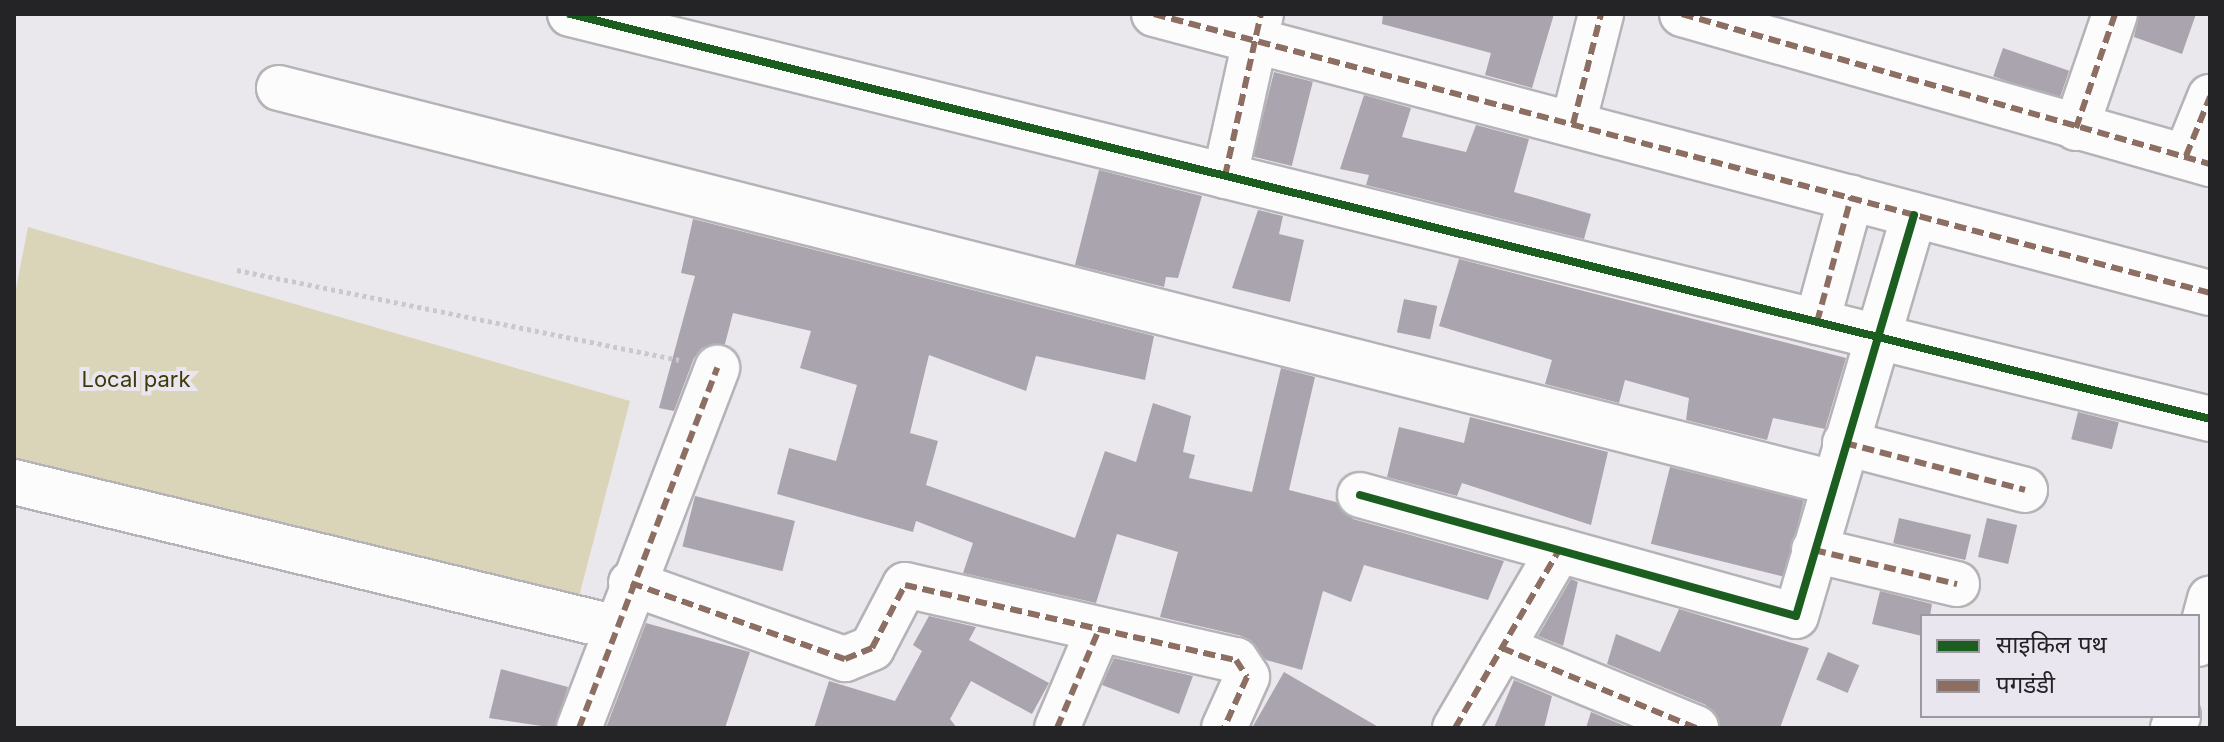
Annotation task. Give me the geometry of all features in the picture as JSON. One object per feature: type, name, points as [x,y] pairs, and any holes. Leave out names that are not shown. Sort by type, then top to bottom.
[{"type":"street","points":[[1154,14],[1259,28],[1573,124],[2210,293]]},
{"type":"street","points":[[1573,124],[1601,14]]},
{"type":"street","points":[[1682,14],[2076,128],[2198,160],[2210,97]]},
{"type":"street","points":[[2076,128],[2115,14]]},
{"type":"street","points":[[594,17],[2210,419]]},
{"type":"street","points":[[1225,176],[1259,28]]},
{"type":"street","points":[[279,88],[1839,463],[2025,490]]},
{"type":"street","points":[[1817,322],[1851,198]]},
{"type":"street","points":[[1360,495],[1796,616],[1914,215]]},
{"type":"street","points":[[579,728],[613,627],[717,368]]},
{"type":"street","points":[[14,482],[613,627]]},
{"type":"street","points":[[1455,728],[1559,550]]},
{"type":"street","points":[[1814,550],[1957,584]]},
{"type":"street","points":[[631,583],[845,659],[872,648],[905,585],[1097,634],[1241,662],[1247,677],[1224,728]]},
{"type":"street","points":[[2200,636],[2210,599]]},
{"type":"street","points":[[1057,728],[1097,634]]},
{"type":"street","points":[[1502,648],[1696,728]]},
{"type":"path","points":[[237,270],[717,368]]},
{"type":"green space","name":"Local park","points":[[28,227],[630,401],[576,608],[14,469],[14,299]]},
{"type":"building","points":[[1383,14],[1554,14],[1532,88],[1485,75],[1491,53],[1382,24]]},
{"type":"building","points":[[2139,14],[2196,14],[2182,54],[2134,37]]},
{"type":"building","points":[[2003,48],[2069,71],[2059,99],[1993,76]]},
{"type":"building","points":[[1274,72],[1313,82],[1292,166],[1253,156]]},
{"type":"building","points":[[1364,95],[1411,108],[1402,137],[1466,152],[1476,125],[1529,139],[1514,192],[1591,214],[1584,239],[1366,185],[1369,175],[1340,169]]},
{"type":"building","points":[[1099,170],[1202,196],[1178,278],[1166,277],[1164,287],[1075,265]]},
{"type":"building","points":[[1258,210],[1283,216],[1279,234],[1304,240],[1290,302],[1232,288]]},
{"type":"building","points":[[693,219],[1154,336],[1145,380],[1036,356],[1026,391],[929,355],[910,433],[938,441],[926,485],[1075,538],[1105,451],[1136,462],[1153,403],[1191,416],[1183,452],[1195,455],[1189,478],[1252,492],[1281,368],[1315,377],[1289,490],[1336,502],[1353,519],[1504,561],[1488,600],[1364,565],[1351,602],[1323,591],[1302,670],[1266,660],[1242,636],[1160,617],[1178,552],[1117,534],[1096,603],[963,573],[973,543],[916,521],[913,532],[777,494],[789,448],[836,461],[857,385],[800,368],[811,331],[733,313],[725,344],[702,348],[694,358],[674,411],[659,408],[695,276],[681,273]]},
{"type":"building","points":[[1459,259],[1846,358],[1825,429],[1773,418],[1767,440],[1686,420],[1689,398],[1625,380],[1619,403],[1545,384],[1552,360],[1439,326]]},
{"type":"building","points":[[1404,299],[1437,306],[1430,339],[1397,332]]},
{"type":"building","points":[[2078,412],[2119,422],[2112,449],[2071,439]]},
{"type":"building","points":[[1470,417],[1608,452],[1591,525],[1462,483],[1457,496],[1387,477],[1399,427],[1464,443]]},
{"type":"building","points":[[1670,467],[1804,500],[1785,577],[1651,544]]},
{"type":"building","points":[[695,496],[795,521],[782,571],[682,546]]},
{"type":"building","points":[[1899,518],[1971,535],[1965,560],[1893,543]]},
{"type":"building","points":[[1987,518],[2017,525],[2008,564],[1978,557]]},
{"type":"building","points":[[1571,579],[1578,582],[1563,646],[1538,636]]},
{"type":"building","points":[[1880,591],[1932,604],[1930,614],[1920,614],[1920,636],[1872,624]]},
{"type":"building","points":[[1679,609],[1809,648],[1780,728],[1720,728],[1706,705],[1607,664],[1616,634],[1660,652]]},
{"type":"building","points":[[929,616],[976,627],[969,640],[1049,683],[1032,714],[971,681],[950,719],[957,728],[814,728],[829,681],[895,701],[922,651],[913,645]]},
{"type":"building","points":[[646,623],[750,652],[725,728],[606,728]]},
{"type":"building","points":[[1828,652],[1859,665],[1848,693],[1816,680]]},
{"type":"building","points":[[1114,658],[1193,676],[1179,714],[1102,685]]},
{"type":"building","points":[[501,669],[568,687],[555,728],[489,718]]},
{"type":"building","points":[[1284,672],[1380,728],[1252,728]]},
{"type":"building","points":[[1514,680],[1552,696],[1544,728],[1494,728]]},
{"type":"building","points":[[1591,712],[1630,728],[1586,728]]},
{"type":"marked path","points":[[1154,14],[2210,293]]},
{"type":"marked path","points":[[1225,176],[1261,14]]},
{"type":"marked path","points":[[1573,124],[1601,14]]},
{"type":"marked path","points":[[1682,14],[2210,164]]},
{"type":"marked path","points":[[2076,128],[2115,14]]},
{"type":"marked path","points":[[2186,156],[2210,97]]},
{"type":"marked path","points":[[1817,322],[1851,198]]},
{"type":"marked path","points":[[579,728],[717,368]]},
{"type":"marked path","points":[[1845,443],[2025,490]]},
{"type":"marked path","points":[[1455,728],[1559,550]]},
{"type":"marked path","points":[[1814,550],[1957,584]]},
{"type":"marked path","points":[[631,583],[845,659],[872,648],[905,585],[1236,660],[1247,677],[1224,728]]},
{"type":"marked path","points":[[1057,728],[1097,634]]},
{"type":"marked path","points":[[1502,648],[1696,728]]},
{"type":"cycle path","points":[[570,14],[2210,419]]},
{"type":"cycle path","points":[[1360,495],[1796,616],[1914,215]]}]
